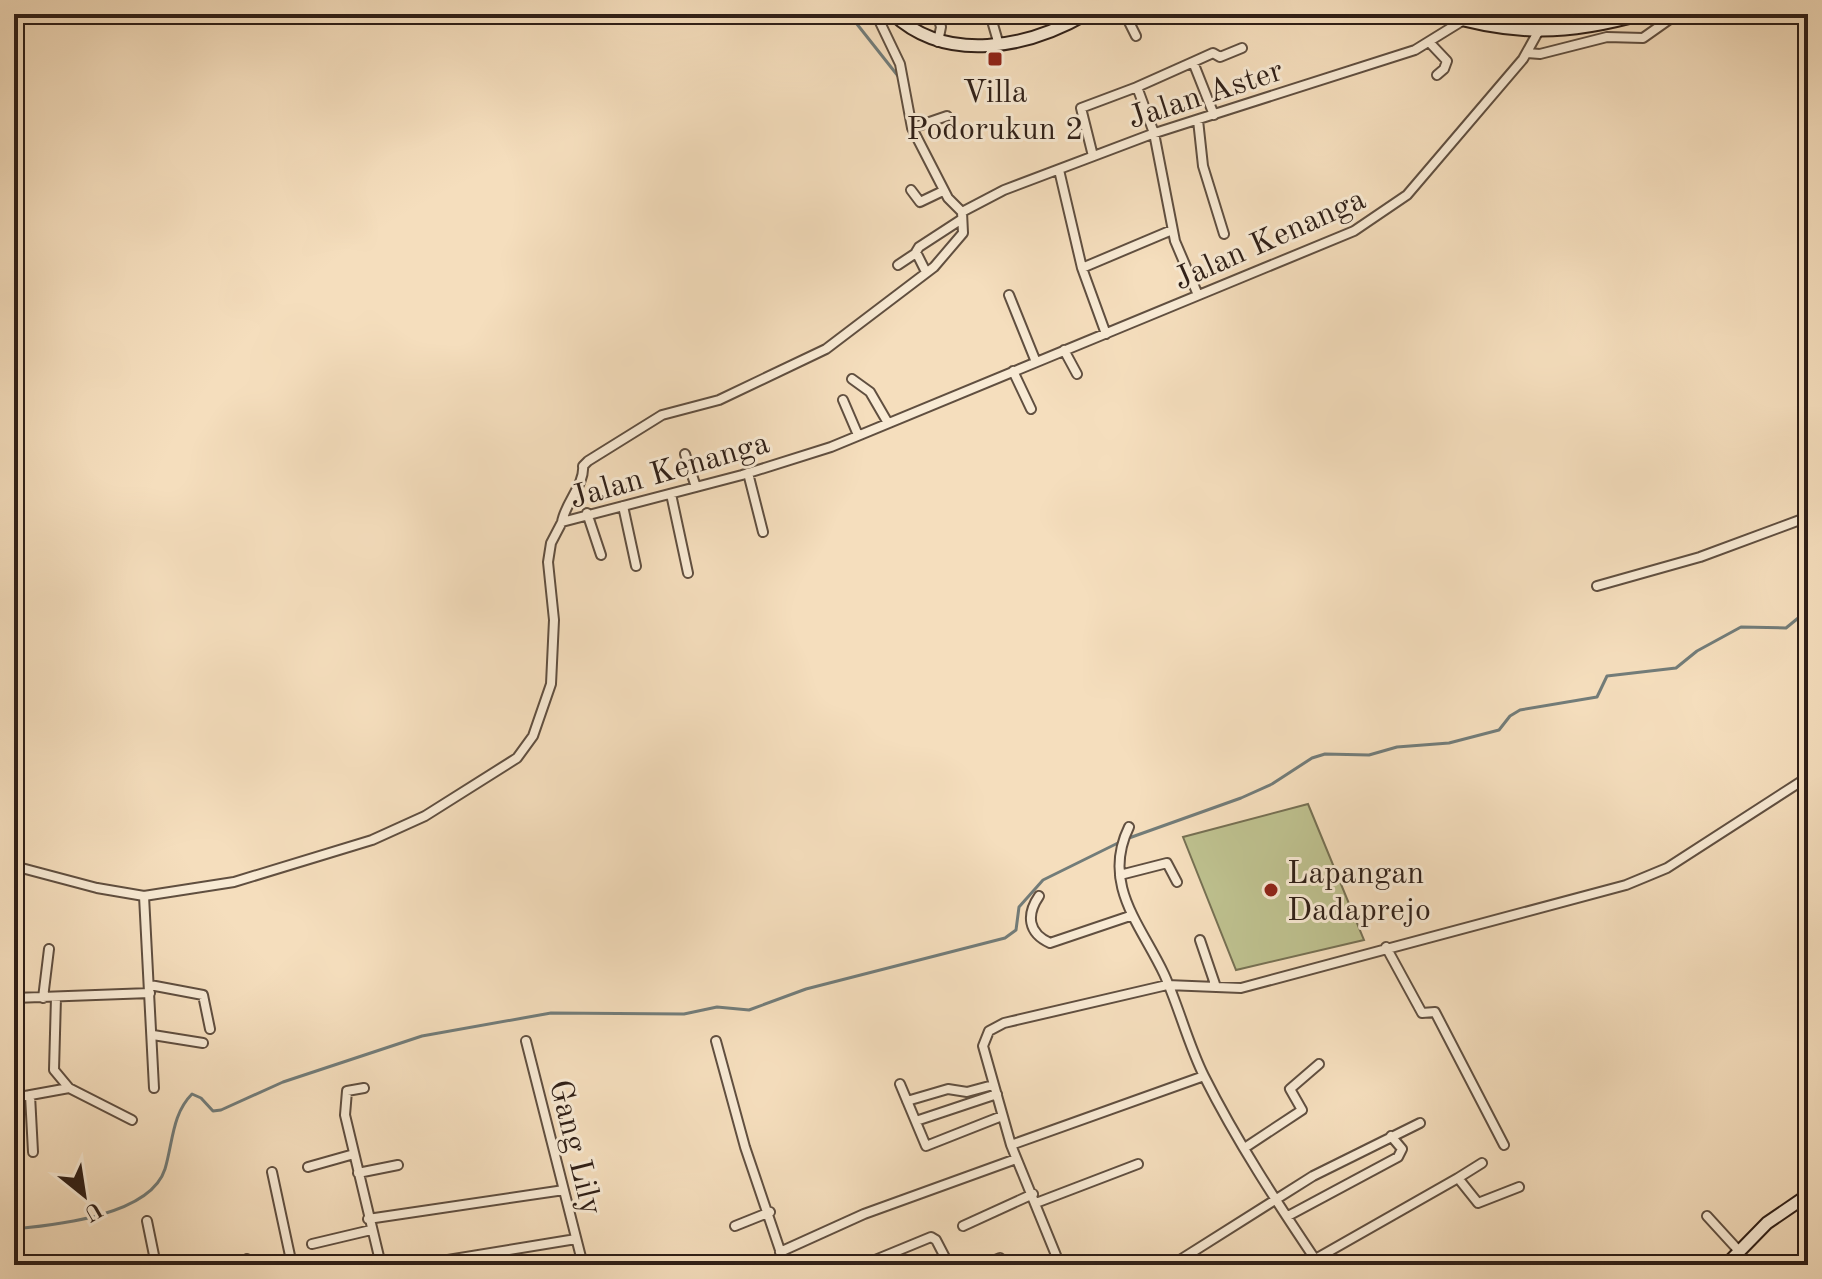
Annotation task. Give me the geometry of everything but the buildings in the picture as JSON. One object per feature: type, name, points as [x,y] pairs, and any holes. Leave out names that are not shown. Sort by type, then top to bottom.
[{"type":"main road","points":[[893,14],[938,42],[958,46],[999,45],[1047,33],[1086,14]]},
{"type":"main road","points":[[1444,14],[1462,21],[1538,33],[1603,25],[1642,14]]},
{"type":"main road","points":[[1726,1265],[1767,1223],[1808,1195]]},
{"type":"street","points":[[562,522],[566,504],[588,461],[662,415],[719,400],[826,349],[926,272],[961,237],[962,216],[943,191],[912,128],[900,64],[876,14]]},
{"type":"street","points":[[937,14],[941,27],[938,42]]},
{"type":"street","points":[[990,14],[999,45]]},
{"type":"street","points":[[1125,14],[1136,36]]},
{"type":"street","name":"Jalan Kenanga","points":[[14,866],[82,885],[144,896],[234,882],[372,840],[425,816],[517,758],[533,736],[551,684],[554,620],[548,562],[551,543],[562,522],[748,473],[858,435],[1322,246],[1394,207],[1525,56],[1548,14]]},
{"type":"street","points":[[1525,56],[1607,37],[1643,38],[1677,14]]},
{"type":"street","name":"Jalan Aster","points":[[898,265],[962,216],[1004,190],[1154,133],[1430,43],[1462,21]]},
{"type":"street","points":[[1430,43],[1447,61],[1437,75]]},
{"type":"street","points":[[1093,156],[1081,108],[1213,53],[1220,57],[1242,48]]},
{"type":"street","points":[[1193,62],[1214,115]]},
{"type":"street","points":[[1137,87],[1154,133],[1172,230],[1198,295]]},
{"type":"street","points":[[912,128],[947,116]]},
{"type":"street","points":[[1198,120],[1203,166],[1224,234]]},
{"type":"street","points":[[1059,170],[1082,268],[1106,334]]},
{"type":"street","points":[[911,190],[920,202],[943,191]]},
{"type":"street","points":[[1082,268],[1172,230]]},
{"type":"street","points":[[916,253],[926,272]]},
{"type":"street","points":[[1009,295],[1036,362]]},
{"type":"street","points":[[1064,350],[1077,374]]},
{"type":"street","points":[[1013,371],[1031,409]]},
{"type":"street","points":[[852,379],[870,392],[888,423]]},
{"type":"street","points":[[843,400],[858,435]]},
{"type":"street","points":[[685,454],[696,487]]},
{"type":"street","points":[[748,473],[763,532]]},
{"type":"street","points":[[671,494],[688,573]]},
{"type":"street","points":[[623,506],[636,566]]},
{"type":"street","points":[[587,513],[601,555]]},
{"type":"street","points":[[1597,586],[1700,557],[1808,517]]},
{"type":"street","points":[[1060,1265],[1016,1159],[993,1085],[984,1037],[1004,1023],[1167,985],[1241,988],[1643,879],[1667,868],[1808,777]]},
{"type":"street","points":[[1127,831],[1122,847],[1120,875],[1130,916],[1167,985],[1204,1076],[1276,1200],[1317,1262]]},
{"type":"street","points":[[1120,875],[1167,863],[1177,882]]},
{"type":"street","points":[[144,896],[154,1088]]},
{"type":"street","points":[[1039,896],[1030,909],[1029,920],[1036,933],[1050,943],[1130,916]]},
{"type":"street","points":[[1200,940],[1216,987]]},
{"type":"street","points":[[1386,947],[1422,1013],[1435,1012],[1504,1145]]},
{"type":"street","points":[[43,998],[49,949]]},
{"type":"street","points":[[14,998],[150,989],[203,995],[210,1029]]},
{"type":"street","points":[[56,997],[54,1070],[69,1088],[132,1120]]},
{"type":"street","points":[[153,1035],[203,1043]]},
{"type":"street","name":"Gang Lily","points":[[526,1041],[583,1265]]},
{"type":"street","points":[[716,1041],[745,1147],[770,1212],[783,1259]]},
{"type":"street","points":[[1246,1147],[1302,1110],[1290,1089],[1319,1064]]},
{"type":"street","points":[[1011,1145],[1204,1076]]},
{"type":"street","points":[[900,1084],[924,1145],[929,1146],[1002,1116]]},
{"type":"street","points":[[907,1101],[948,1089],[967,1092],[993,1085]]},
{"type":"street","points":[[14,1098],[69,1088]]},
{"type":"street","points":[[364,1088],[349,1089],[345,1115],[381,1265]]},
{"type":"street","points":[[916,1121],[997,1094]]},
{"type":"street","points":[[30,1095],[33,1152]]},
{"type":"street","points":[[1172,1265],[1313,1176],[1420,1123]]},
{"type":"street","points":[[1288,1216],[1398,1157],[1402,1149],[1391,1136]]},
{"type":"street","points":[[308,1167],[354,1154]]},
{"type":"street","points":[[766,1265],[783,1259],[864,1214],[1016,1159]]},
{"type":"street","points":[[1305,1265],[1317,1262],[1482,1163]]},
{"type":"street","points":[[963,1226],[1034,1198],[1138,1164]]},
{"type":"street","points":[[358,1173],[398,1165]]},
{"type":"street","points":[[272,1172],[292,1265]]},
{"type":"street","points":[[1458,1178],[1478,1203],[1519,1187]]},
{"type":"street","points":[[368,1219],[564,1190]]},
{"type":"street","points":[[735,1226],[770,1212]]},
{"type":"street","points":[[1707,1216],[1739,1251]]},
{"type":"street","points":[[147,1221],[156,1265]]},
{"type":"street","points":[[312,1244],[371,1230]]},
{"type":"street","points":[[863,1265],[931,1237],[936,1240],[949,1265]]},
{"type":"street","points":[[417,1265],[576,1239]]},
{"type":"street","points":[[1190,1254],[1196,1265]]},
{"type":"street","points":[[983,1265],[1000,1258]]},
{"type":"green space","name":"Lapangan Dadaprejo","points":[[1308,804],[1364,940],[1236,970],[1183,837]]},
{"type":"waterway","points":[[849,14],[898,76]]},
{"type":"waterway","points":[[1129,838],[1241,798],[1272,784],[1312,758],[1325,754],[1369,755],[1397,747],[1449,743],[1499,730],[1510,716],[1520,710],[1597,697],[1607,676],[1676,668],[1697,651],[1741,627],[1786,628],[1808,610]]},
{"type":"waterway","points":[[14,1229],[76,1221],[121,1208],[141,1198],[156,1185],[165,1169],[180,1110],[192,1094],[201,1098],[213,1111],[221,1110],[283,1082],[422,1036],[551,1013],[684,1014],[717,1007],[749,1010],[806,989],[1005,938],[1016,930],[1019,907],[1043,880],[1122,841]]},
{"type":"place","name":"Villa Podorukun 2","points":[[995,59]]},
{"type":"place","name":"Lapangan Dadaprejo","points":[[1271,890]]}]
